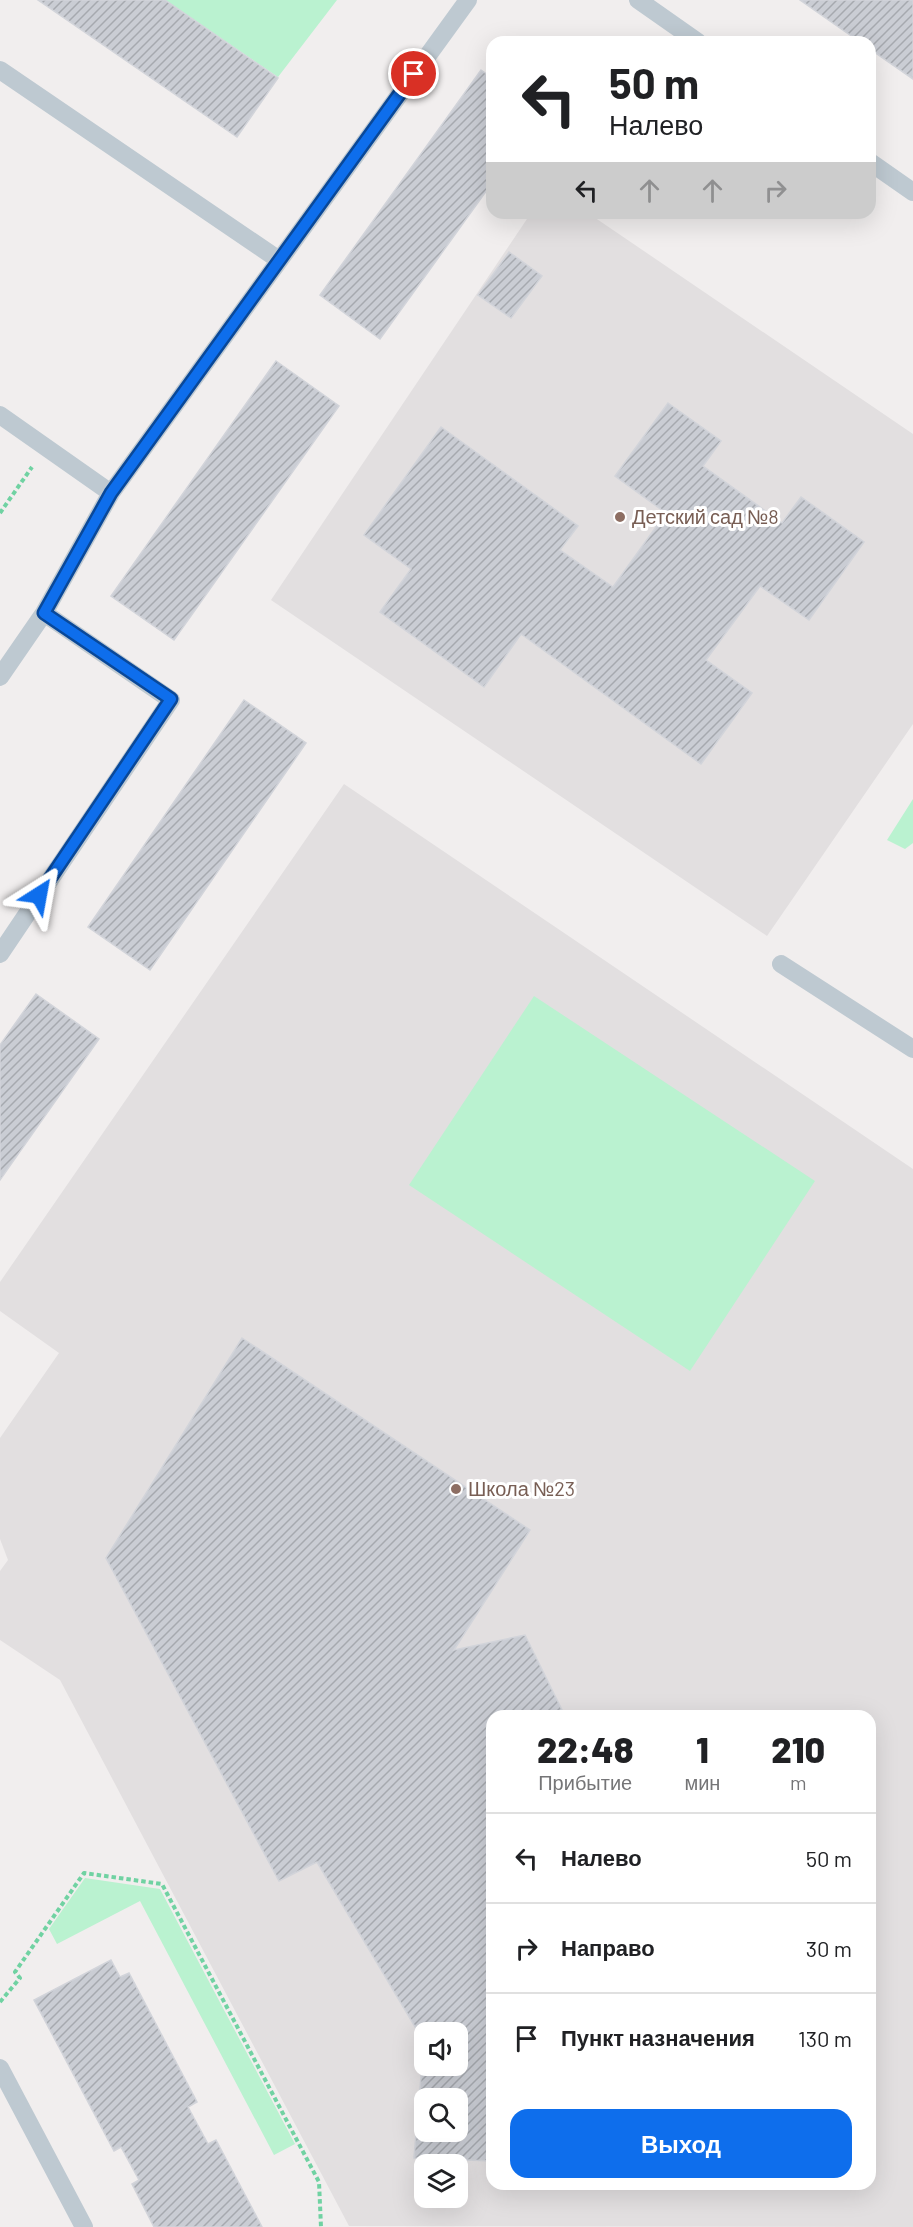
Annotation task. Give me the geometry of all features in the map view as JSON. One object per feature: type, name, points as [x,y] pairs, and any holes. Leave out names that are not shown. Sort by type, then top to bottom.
[{"type":"lane","points":[[0,677],[44,613],[111,493],[468,0]]},
{"type":"lane","points":[[638,0],[689,36]]},
{"type":"lane","points":[[0,70],[279,260]]},
{"type":"lane","points":[[876,166],[913,192]]},
{"type":"lane","points":[[0,415],[111,493]]},
{"type":"lane","points":[[0,954],[171,699],[44,613]]},
{"type":"lane","points":[[781,964],[913,1049]]},
{"type":"lane","points":[[0,2068],[84,2227]]},
{"type":"path","points":[[0,513],[46,447]]},
{"type":"path","points":[[0,2002],[20,1978],[15,1972],[84,1873],[162,1884],[319,2182],[321,2227]]},
{"type":"shaded area","name":"Детский сад №8","points":[[527,219],[597,219],[913,434],[913,724],[767,936],[271,600]]},
{"type":"shaded area","name":"Школа №23","points":[[344,784],[913,1169],[913,2227],[349,2226],[60,1680],[0,1640],[0,1571],[8,1560],[0,1539],[0,1438],[59,1353],[0,1311],[0,1282]]},
{"type":"green space","points":[[165,0],[337,0],[278,77]]},
{"type":"green space","points":[[913,799],[913,843],[905,849],[887,840]]},
{"type":"green space","points":[[534,996],[815,1181],[690,1371],[409,1185]]},
{"type":"green space","points":[[85,1878],[160,1889],[295,2144],[274,2155],[140,1901],[57,1944],[49,1929]]},
{"type":"building","points":[[38,0],[165,0],[278,78],[237,137]]},
{"type":"building","points":[[800,0],[913,0],[913,79],[876,53],[876,36],[851,36]]},
{"type":"building","points":[[481,70],[486,74],[486,191],[380,339],[320,295]]},
{"type":"building","points":[[509,252],[542,276],[511,318],[478,295]]},
{"type":"building","points":[[276,361],[339,406],[174,640],[111,596]]},
{"type":"building","points":[[668,403],[721,441],[703,466],[782,523],[801,497],[864,542],[809,620],[760,586],[706,660],[752,693],[701,764],[521,634],[484,687],[380,612],[411,569],[364,535],[441,427],[578,526],[560,550],[613,587],[666,513],[615,476]]},
{"type":"building","points":[[244,700],[306,743],[150,970],[88,927]]},
{"type":"building","points":[[36,994],[99,1039],[0,1180],[0,1045]]},
{"type":"building","points":[[242,1338],[530,1530],[454,1650],[525,1635],[562,1710],[486,1710],[486,2161],[468,2160],[468,2154],[414,2154],[415,2142],[468,2142],[468,2088],[420,2088],[421,2076],[468,2076],[468,2022],[414,2022],[414,2025],[317,1862],[279,1881],[106,1558]]},
{"type":"building","points":[[111,1960],[120,1977],[129,1973],[197,2102],[188,2107],[208,2144],[216,2140],[262,2227],[154,2227],[132,2184],[139,2180],[121,2147],[114,2151],[34,2000]]},
{"type":"place","name":"Детский сад №8","points":[[620,517]]},
{"type":"place","name":"Школа №23","points":[[456,1489]]},
{"type":"route","points":[[39,895],[171,699],[44,613],[111,493],[414,74]]}]
